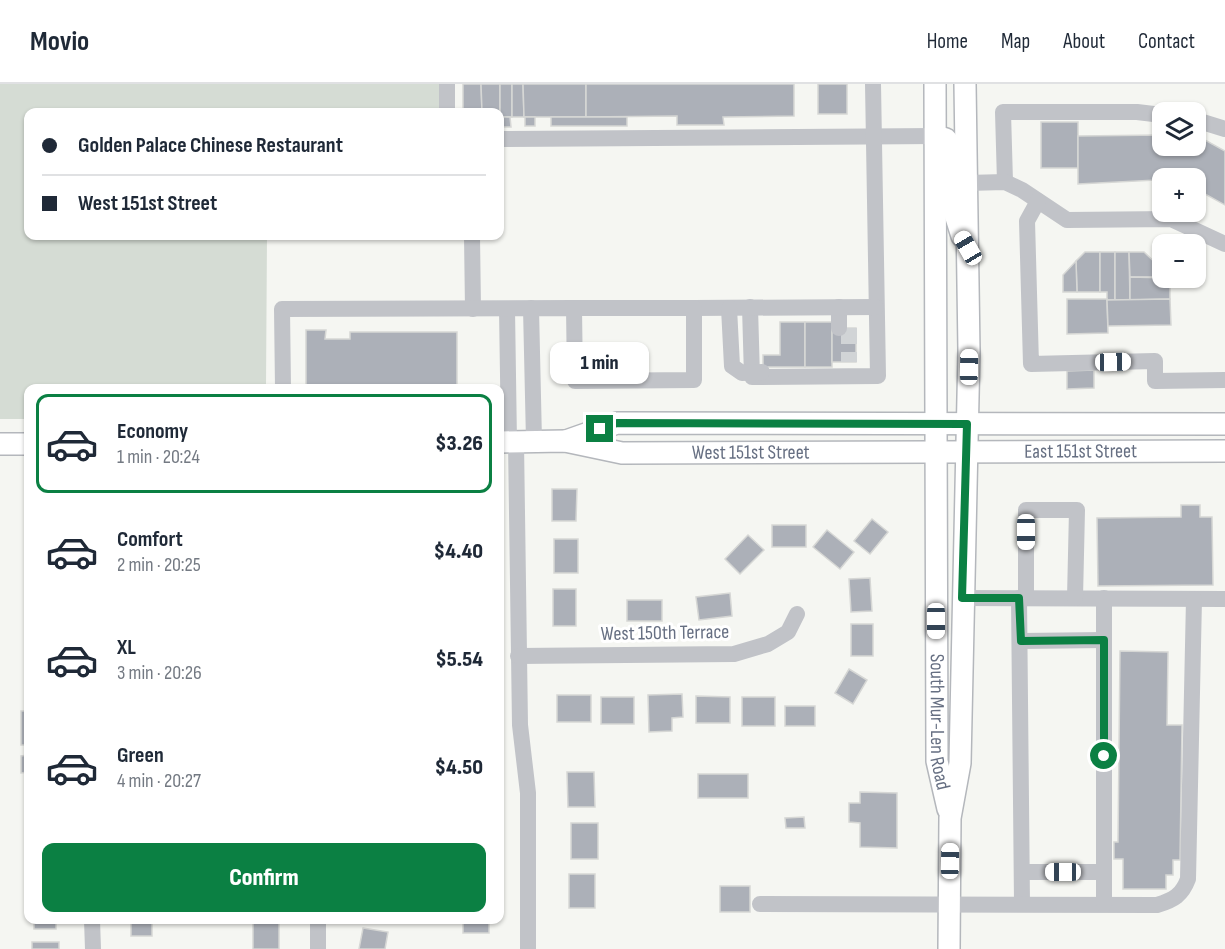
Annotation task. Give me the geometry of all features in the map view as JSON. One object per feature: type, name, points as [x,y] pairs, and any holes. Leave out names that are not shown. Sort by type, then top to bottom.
[{"type":"main road","name":"South Mur-Len Road","points":[[935,84],[937,761],[950,818]]},
{"type":"main road","name":"South Mur-Len Road","points":[[949,949],[950,818],[960,764],[967,424],[968,248],[965,84]]},
{"type":"main road","points":[[936,136],[946,139],[951,146],[952,205],[960,232],[968,248]]},
{"type":"main road","name":"West 151st Street","points":[[565,441],[617,423],[967,424]]},
{"type":"main road","name":"East 151st Street","points":[[967,424],[1225,424]]},
{"type":"main road","name":"West 151st Street","points":[[515,442],[565,441],[622,453],[936,452]]},
{"type":"main road","points":[[0,444],[24,444]]},
{"type":"main road","name":"East 151st Street","points":[[936,452],[1225,451]]},
{"type":"street","points":[[447,84],[447,108]]},
{"type":"street","points":[[729,308],[732,366],[742,373],[807,372],[821,376],[844,369],[878,376],[873,84]]},
{"type":"street","points":[[1005,182],[1003,112],[1137,111],[1152,113]]},
{"type":"street","points":[[1206,123],[1225,129]]},
{"type":"street","points":[[504,139],[936,136]]},
{"type":"street","points":[[967,183],[1005,182],[1067,220],[1171,219],[1225,244]]},
{"type":"street","points":[[1038,201],[1027,221],[1031,364],[1155,361],[1155,381],[1225,380]]},
{"type":"street","points":[[472,240],[473,309]]},
{"type":"street","points":[[844,307],[844,328]]},
{"type":"street","points":[[283,384],[282,309],[876,307]]},
{"type":"street","points":[[515,442],[531,308]]},
{"type":"street","points":[[574,308],[575,381],[694,380],[694,308]]},
{"type":"street","points":[[750,308],[752,373]]},
{"type":"street","points":[[507,309],[515,442],[520,725],[528,793],[528,949]]},
{"type":"street","points":[[1022,903],[1021,641],[1026,510],[1077,510],[1075,598]]},
{"type":"street","points":[[962,598],[1225,598]]},
{"type":"street","points":[[1104,598],[1104,904]]},
{"type":"street","points":[[760,904],[1157,904],[1172,901],[1183,892],[1188,879],[1194,598]]},
{"type":"street","name":"West 150th Terrace","points":[[518,656],[734,654],[768,644],[788,632],[797,614]]},
{"type":"street","points":[[1021,641],[1104,640]]},
{"type":"street","points":[[1022,872],[1104,872]]},
{"type":"street","points":[[92,924],[93,949]]},
{"type":"street","points":[[318,924],[318,949]]},
{"type":"shaded area","points":[[0,84],[439,84],[439,108],[24,108],[24,240],[267,240],[266,384],[24,384],[24,419],[0,419]]},
{"type":"building","points":[[463,84],[481,84],[482,108],[463,108]]},
{"type":"building","points":[[481,84],[500,84],[500,108],[482,108]]},
{"type":"building","points":[[500,84],[512,84],[512,117],[504,117],[504,108],[500,108]]},
{"type":"building","points":[[512,84],[523,84],[524,117],[512,117]]},
{"type":"building","points":[[523,84],[586,84],[586,117],[524,117]]},
{"type":"building","points":[[586,84],[794,84],[794,116],[723,117],[724,125],[677,125],[677,116],[586,117]]},
{"type":"building","points":[[818,84],[847,84],[847,114],[818,114]]},
{"type":"building","points":[[504,117],[510,117],[511,127],[504,127]]},
{"type":"building","points":[[525,117],[535,117],[535,126],[525,126]]},
{"type":"building","points":[[551,117],[627,117],[627,126],[551,126]]},
{"type":"building","points":[[1041,122],[1078,122],[1078,168],[1041,168]]},
{"type":"building","points":[[1152,135],[1152,156],[1206,156],[1206,141],[1225,151],[1225,205],[1206,195],[1206,168],[1152,168],[1152,180],[1078,184],[1078,136]]},
{"type":"building","points":[[1085,252],[1100,252],[1100,292],[1077,292],[1076,261]]},
{"type":"building","points":[[1100,252],[1115,252],[1115,300],[1107,300],[1107,292],[1100,292]]},
{"type":"building","points":[[1115,252],[1129,252],[1130,300],[1115,300]]},
{"type":"building","points":[[1129,252],[1144,252],[1152,260],[1152,277],[1130,277]]},
{"type":"building","points":[[1076,261],[1077,292],[1063,292],[1063,275]]},
{"type":"building","points":[[1130,277],[1152,278],[1152,288],[1170,288],[1170,299],[1130,300]]},
{"type":"building","points":[[1067,299],[1107,299],[1108,333],[1067,334]]},
{"type":"building","points":[[1170,299],[1171,325],[1108,326],[1107,300]]},
{"type":"building","points":[[780,322],[805,322],[805,367],[763,367],[763,355],[780,355]]},
{"type":"building","points":[[805,322],[832,322],[832,367],[805,367]]},
{"type":"building","points":[[832,328],[856,328],[856,362],[832,362]]},
{"type":"building","points":[[306,330],[326,330],[325,339],[350,339],[350,332],[457,332],[457,384],[306,384]]},
{"type":"building","points":[[1094,370],[1094,388],[1067,389],[1067,371]]},
{"type":"building","points":[[552,489],[577,489],[576,521],[552,521]]},
{"type":"building","points":[[1181,505],[1200,505],[1200,517],[1212,517],[1213,585],[1098,586],[1097,518],[1181,517]]},
{"type":"building","points":[[872,519],[888,532],[870,554],[854,541]]},
{"type":"building","points":[[772,525],[806,525],[806,547],[772,547]]},
{"type":"building","points":[[827,530],[854,552],[840,569],[813,547]]},
{"type":"building","points":[[748,535],[764,550],[740,574],[725,559]]},
{"type":"building","points":[[554,539],[578,539],[578,573],[554,573]]},
{"type":"building","points":[[870,578],[872,611],[851,612],[849,579]]},
{"type":"building","points":[[553,589],[576,589],[576,626],[553,626]]},
{"type":"building","points":[[730,593],[732,616],[699,620],[696,597]]},
{"type":"building","points":[[627,600],[662,600],[662,621],[627,621]]},
{"type":"building","points":[[851,624],[873,624],[873,656],[851,656]]},
{"type":"building","points":[[1120,651],[1168,652],[1167,725],[1182,725],[1180,860],[1173,860],[1173,875],[1166,875],[1166,889],[1123,889],[1123,859],[1114,859],[1114,842],[1118,842]]},
{"type":"building","points":[[849,669],[867,680],[853,704],[835,693]]},
{"type":"building","points":[[682,694],[683,717],[672,718],[672,731],[649,732],[648,695]]},
{"type":"building","points":[[557,695],[591,695],[591,722],[557,722]]},
{"type":"building","points":[[696,696],[730,697],[730,723],[696,723]]},
{"type":"building","points":[[601,697],[634,697],[634,724],[601,724]]},
{"type":"building","points":[[742,697],[775,697],[775,726],[742,726]]},
{"type":"building","points":[[785,706],[815,706],[815,726],[785,726]]},
{"type":"building","points":[[21,711],[24,711],[24,745],[21,745]]},
{"type":"building","points":[[21,756],[24,756],[24,773],[21,773]]},
{"type":"building","points":[[567,772],[594,772],[595,807],[568,807]]},
{"type":"building","points":[[698,774],[748,774],[748,798],[698,798]]},
{"type":"building","points":[[860,792],[897,793],[897,848],[860,847],[860,823],[849,822],[849,803],[860,803]]},
{"type":"building","points":[[804,817],[805,828],[786,828],[785,818]]},
{"type":"building","points":[[571,823],[598,823],[598,859],[571,859]]},
{"type":"building","points":[[569,874],[595,874],[595,908],[569,908]]},
{"type":"building","points":[[720,886],[750,886],[750,912],[720,912]]},
{"type":"building","points":[[34,924],[56,924],[56,929],[34,929]]},
{"type":"building","points":[[131,924],[152,924],[152,936],[131,936]]},
{"type":"building","points":[[253,924],[279,924],[279,949],[253,949]]},
{"type":"building","points":[[463,924],[489,924],[489,933],[463,933]]},
{"type":"building","points":[[363,928],[388,932],[385,949],[359,949]]},
{"type":"building","points":[[32,942],[59,942],[59,949],[32,949]]},
{"type":"tunnel","points":[[849,328],[849,362]]},
{"type":"route","points":[[600,429],[617,423],[967,424],[962,598],[1019,598],[1021,641],[1104,640],[1104,756]]}]
